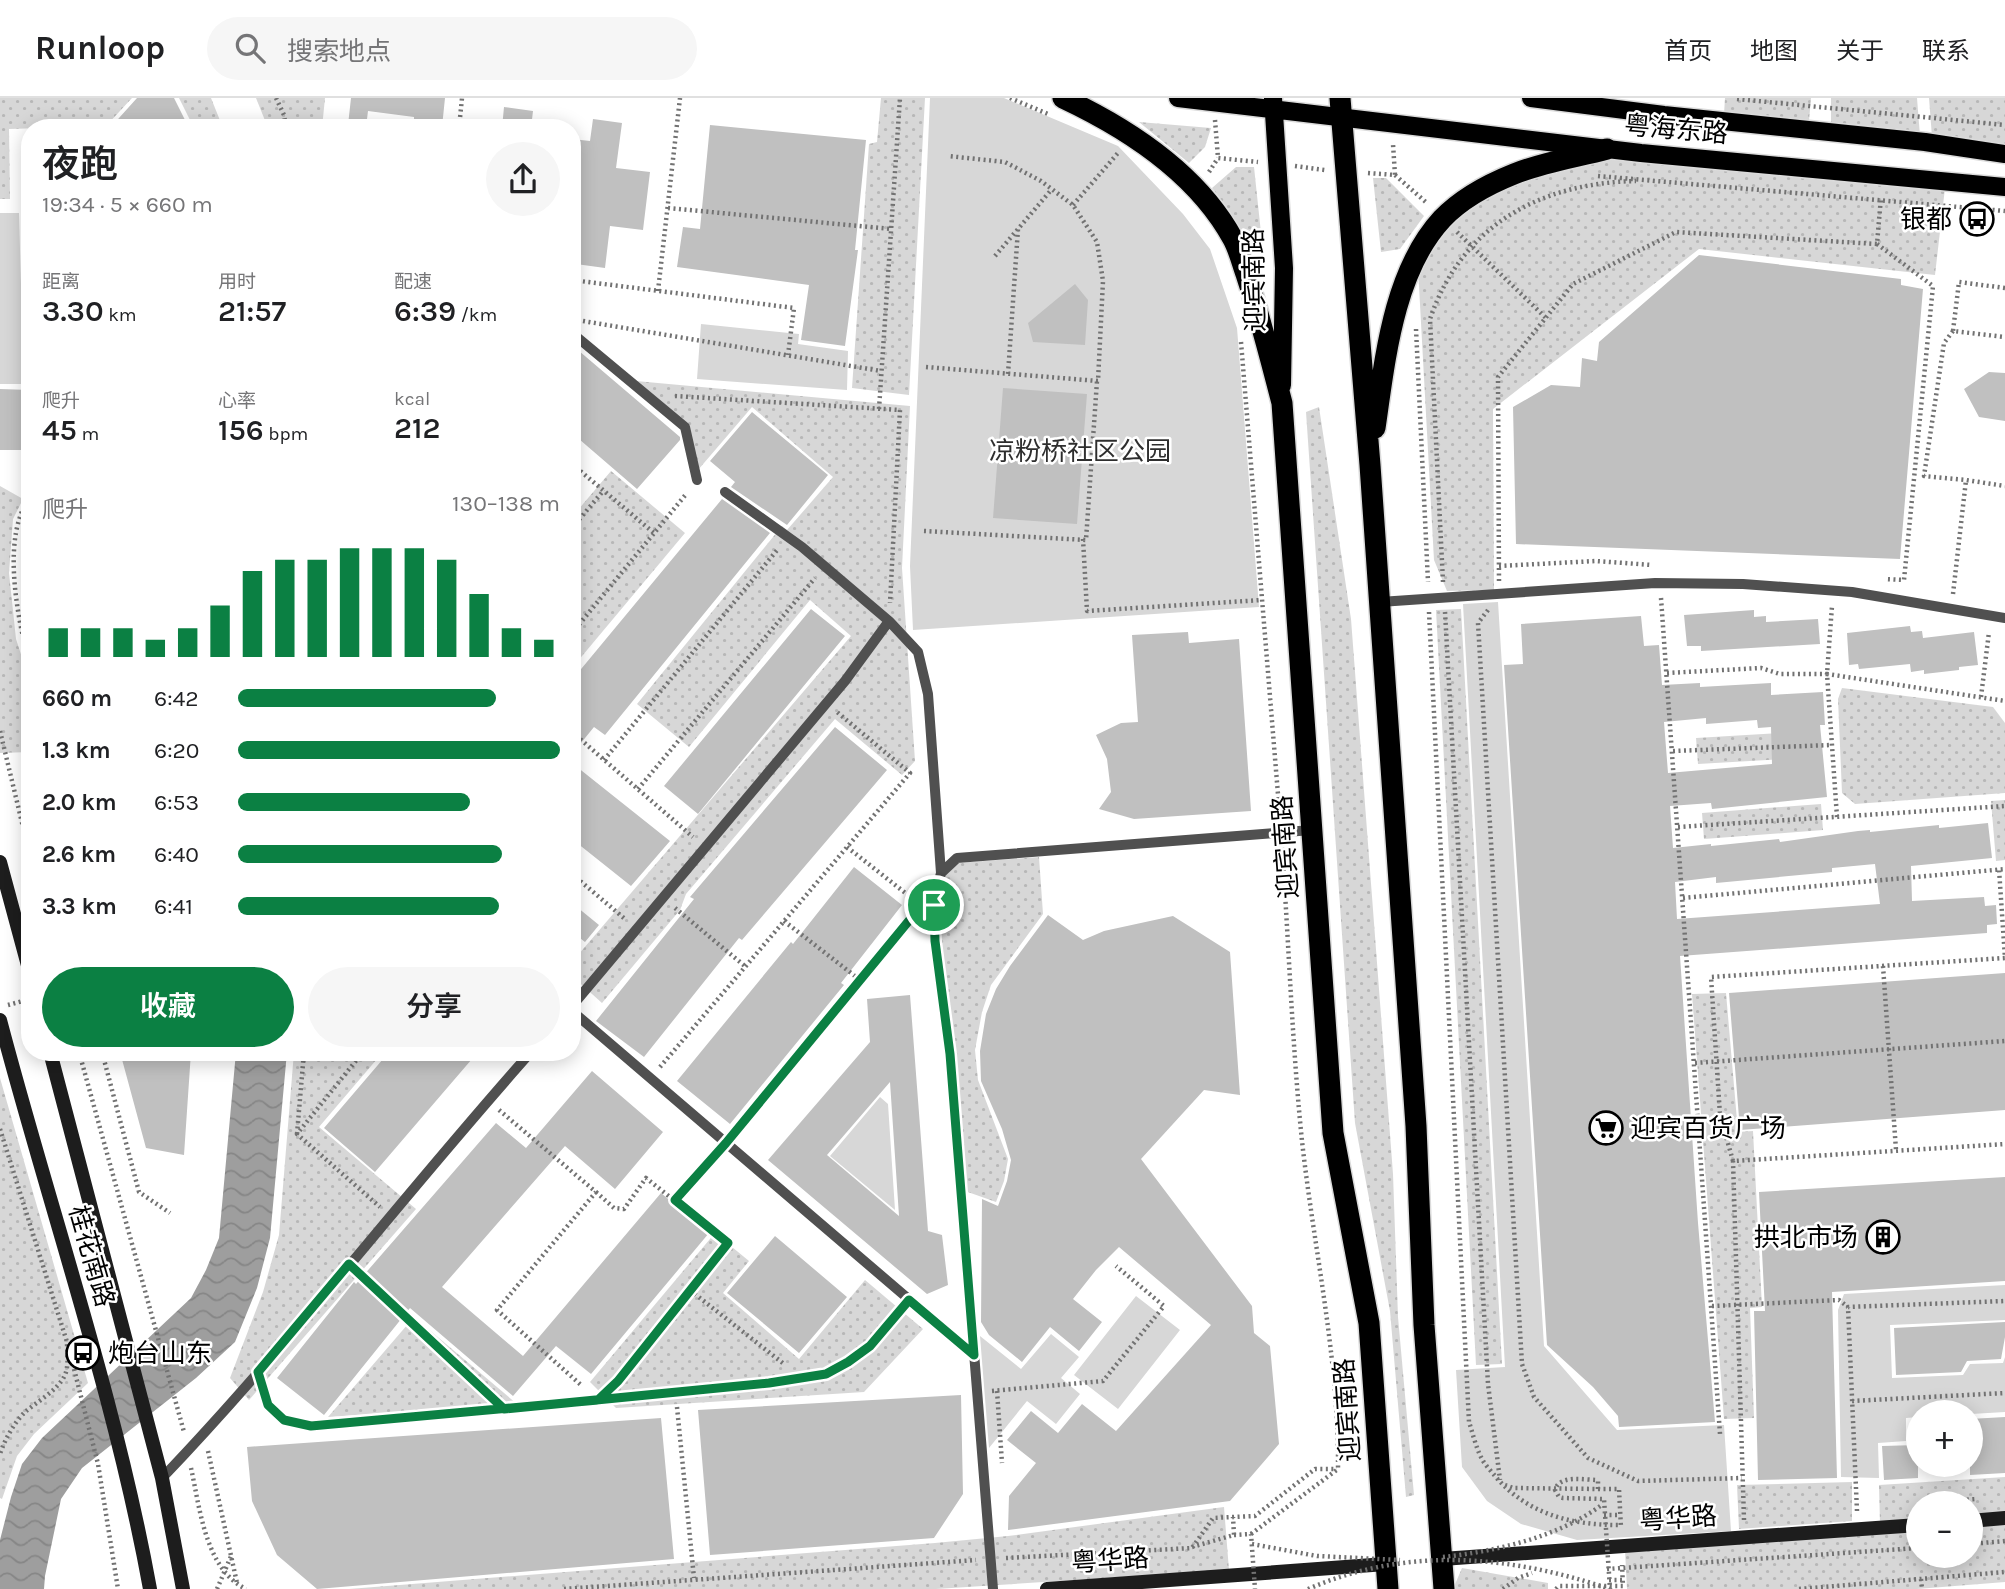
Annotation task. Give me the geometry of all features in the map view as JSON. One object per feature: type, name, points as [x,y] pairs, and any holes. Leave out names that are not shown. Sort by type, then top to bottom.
[{"type":"highway","points":[[1063,98],[1119,128],[1166,159],[1197,188],[1234,240],[1259,312],[1282,403]]},
{"type":"highway","points":[[1341,108],[1370,465],[1416,1126],[1424,1325],[1444,1589]]},
{"type":"highway","points":[[1370,465],[1393,320],[1407,279],[1427,238],[1451,227],[1461,203],[1515,173],[1607,149]]},
{"type":"highway","name":"迎宾南路","points":[[1282,403],[1333,1133],[1369,1324],[1388,1589]]},
{"type":"main road","name":"粤海东路","points":[[1178,98],[1213,103],[1341,108],[1392,124],[1607,149],[2005,187]]},
{"type":"main road","name":"粤海东路","points":[[1531,98],[1566,100],[1664,115],[1925,142],[2005,154]]},
{"type":"main road","name":"迎宾南路","points":[[1273,104],[1284,268],[1282,403]]},
{"type":"main road","points":[[0,862],[21,939]]},
{"type":"main road","name":"桂花南路","points":[[0,1020],[6,1064],[100,1372],[119,1445],[150,1589]]},
{"type":"main road","name":"桂花南路","points":[[52,1061],[162,1478],[183,1589]]},
{"type":"main road","points":[[1983,1520],[2005,1518]]},
{"type":"main road","name":"粤华路","points":[[1442,1559],[1906,1526]]},
{"type":"main road","name":"粤华路","points":[[1047,1589],[1386,1564]]},
{"type":"lane","points":[[581,340],[685,427],[697,480]]},
{"type":"lane","points":[[725,492],[825,567],[889,621],[918,652],[928,694],[941,873],[934,901],[935,941],[950,1054],[993,1589]]},
{"type":"lane","points":[[1379,602],[1655,583],[1743,584],[1833,591],[2005,618]]},
{"type":"lane","points":[[581,996],[827,703],[889,621]]},
{"type":"lane","points":[[941,873],[957,858],[1312,830]]},
{"type":"lane","points":[[581,1020],[974,1355]]},
{"type":"lane","points":[[162,1478],[258,1372],[523,1061]]},
{"type":"lane","points":[[258,1372],[268,1405],[284,1420],[311,1426],[676,1392],[826,1374],[870,1346],[909,1300]]},
{"type":"path","points":[[276,98],[285,119]]},
{"type":"path","points":[[460,119],[462,98]]},
{"type":"path","points":[[659,291],[680,98]]},
{"type":"path","points":[[879,409],[900,98]]},
{"type":"path","points":[[1010,98],[1060,120]]},
{"type":"path","points":[[1735,99],[2005,125]]},
{"type":"path","points":[[1213,103],[1218,158],[1395,175],[1546,318]]},
{"type":"path","points":[[1392,124],[1395,175]]},
{"type":"path","points":[[1073,205],[1123,147]]},
{"type":"path","points":[[924,531],[1086,540],[1104,281],[1097,242],[1073,205],[1052,189],[1005,162],[948,156]]},
{"type":"path","points":[[1587,175],[2005,211]]},
{"type":"path","points":[[1877,244],[1883,175]]},
{"type":"path","points":[[1500,1482],[1488,1370],[1430,319],[1438,295],[1450,273],[1470,246],[1500,221],[1546,197],[1628,181],[1658,180]]},
{"type":"path","points":[[995,256],[1052,189]]},
{"type":"path","points":[[668,208],[891,229]]},
{"type":"path","points":[[1008,374],[1018,229]]},
{"type":"path","points":[[1741,1478],[1638,1481],[1588,1458],[1534,1397],[1522,1364],[1478,623],[1499,594],[1498,377],[1573,284],[1676,232],[1877,244],[1933,286],[1904,580],[1877,578]]},
{"type":"path","points":[[581,281],[794,308],[788,355]]},
{"type":"path","points":[[2005,288],[1959,282],[1953,331],[1944,343],[1924,476],[2005,486]]},
{"type":"path","points":[[1415,316],[1469,1422],[1482,1461],[1521,1501],[1536,1510],[1584,1523],[1633,1524]]},
{"type":"path","points":[[581,320],[881,371]]},
{"type":"path","points":[[1240,328],[1281,831],[1302,1140],[1334,1367],[1338,1469]]},
{"type":"path","points":[[1953,331],[2005,337]]},
{"type":"path","points":[[926,367],[1097,381]]},
{"type":"path","points":[[646,394],[900,410],[889,621]]},
{"type":"path","points":[[581,471],[654,533]]},
{"type":"path","points":[[581,622],[697,480]]},
{"type":"path","points":[[1966,480],[1953,596],[1966,597]]},
{"type":"path","points":[[581,517],[604,490]]},
{"type":"path","points":[[21,514],[15,577],[16,606],[21,626]]},
{"type":"path","points":[[604,760],[788,537]]},
{"type":"path","points":[[1083,540],[1087,611],[1262,600]]},
{"type":"path","points":[[1499,566],[1596,561],[1660,565]]},
{"type":"path","points":[[638,789],[825,567]]},
{"type":"path","points":[[1833,591],[1828,674],[1837,817]]},
{"type":"path","points":[[1654,598],[1662,598],[1720,1434]]},
{"type":"path","points":[[1981,697],[1991,616]]},
{"type":"path","points":[[1667,673],[1761,668],[1780,674],[1828,674],[2005,701]]},
{"type":"path","points":[[651,1078],[910,772],[827,703]]},
{"type":"path","points":[[0,731],[21,818]]},
{"type":"path","points":[[581,740],[705,848]]},
{"type":"path","points":[[1673,751],[1832,745]]},
{"type":"path","points":[[1678,827],[2005,806]]},
{"type":"path","points":[[675,1200],[726,1143],[921,906],[847,847]]},
{"type":"path","points":[[1683,898],[2002,869],[2005,958],[1711,977],[1720,1115],[1732,1161],[1745,1538]]},
{"type":"path","points":[[581,882],[638,930]]},
{"type":"path","points":[[664,898],[746,967]]},
{"type":"path","points":[[784,921],[860,980]]},
{"type":"path","points":[[1883,966],[1896,1150]]},
{"type":"path","points":[[0,1007],[21,1001]]},
{"type":"path","points":[[1695,1063],[2005,1041]]},
{"type":"path","points":[[81,1061],[174,1398],[213,1553],[224,1571],[237,1585],[246,1589]]},
{"type":"path","points":[[104,1061],[139,1192],[170,1213]]},
{"type":"path","points":[[297,1135],[303,1061]]},
{"type":"path","points":[[297,1135],[356,1061]]},
{"type":"path","points":[[488,1100],[596,1192],[614,1209],[624,1209],[646,1178],[728,1243],[618,1381],[598,1400],[497,1310],[596,1192]]},
{"type":"path","points":[[0,1129],[67,1342],[98,1464],[118,1589]]},
{"type":"path","points":[[297,1135],[390,1216]]},
{"type":"path","points":[[1732,1161],[2005,1143]]},
{"type":"path","points":[[349,1264],[504,1409]]},
{"type":"path","points":[[977,1393],[1103,1381],[1164,1306],[1116,1266]]},
{"type":"path","points":[[691,1291],[802,1378]]},
{"type":"path","points":[[1712,1306],[1839,1300],[1849,1307],[2005,1301]]},
{"type":"path","points":[[1849,1307],[1858,1529]]},
{"type":"path","points":[[0,1454],[4,1441],[22,1415],[65,1375],[68,1362],[67,1342]]},
{"type":"path","points":[[676,1392],[694,1578]]},
{"type":"path","points":[[1853,1401],[2005,1393]]},
{"type":"path","points":[[203,1433],[232,1553],[237,1585]]},
{"type":"path","points":[[1192,1548],[1213,1518],[1255,1516],[1315,1469],[1338,1469]]},
{"type":"path","points":[[564,1589],[694,1578],[1192,1548],[1234,1535],[1251,1534],[1338,1469]]},
{"type":"path","points":[[1252,1544],[1317,1556],[1474,1561],[1514,1566],[1555,1573],[1610,1589],[1604,1499],[1563,1498],[1559,1497],[1555,1490],[1557,1483],[1564,1479],[1598,1480],[1598,1489]]},
{"type":"path","points":[[1500,1482],[1513,1488],[1619,1489],[1623,1587],[1559,1586],[1556,1589]]},
{"type":"path","points":[[1308,1589],[1378,1566],[1475,1552],[1519,1542],[1578,1520],[1604,1504]]},
{"type":"path","points":[[1844,1510],[1869,1508]]},
{"type":"path","points":[[1604,1515],[1620,1514]]},
{"type":"path","points":[[1734,1517],[1756,1516]]},
{"type":"path","points":[[1233,1517],[1234,1535]]},
{"type":"path","points":[[1251,1534],[1255,1589]]},
{"type":"path","points":[[1983,1543],[2005,1541]]},
{"type":"path","points":[[1595,1569],[1906,1549]]},
{"type":"path","points":[[217,1589],[232,1553]]},
{"type":"path","points":[[1503,1589],[1529,1574],[1569,1571]]},
{"type":"path","points":[[1799,1589],[2005,1572]]},
{"type":"path","points":[[1513,1589],[1518,1578]]},
{"type":"path","points":[[1921,1579],[1922,1589]]},
{"type":"path","points":[[1609,1580],[1622,1580]]},
{"type":"green space","points":[[0,98],[132,98],[112,119],[21,119],[21,129],[9,129],[10,199],[0,199]]},
{"type":"green space","points":[[179,98],[211,98],[219,119],[190,119]]},
{"type":"green space","points":[[256,98],[325,98],[323,119],[264,119]]},
{"type":"green space","points":[[881,98],[925,98],[909,395],[852,388],[869,144],[877,142]]},
{"type":"green space","name":"凉粉桥社区公园","points":[[930,98],[1004,98],[1118,146],[1183,214],[1210,249],[1237,328],[1259,607],[913,630],[910,566]]},
{"type":"green space","points":[[1725,98],[1811,98],[1809,121],[1724,114]]},
{"type":"green space","points":[[1831,98],[1917,98],[1920,136],[1831,126]]},
{"type":"green space","points":[[1929,98],[2005,98],[2005,148],[1932,137]]},
{"type":"green space","points":[[1139,122],[1211,128],[1205,147],[1189,163]]},
{"type":"green space","points":[[1607,153],[1945,188],[1935,275],[1699,249],[1493,409],[1494,590],[1447,591],[1434,560],[1418,268],[1462,205],[1516,177]]},
{"type":"green space","points":[[1236,167],[1254,167],[1261,233],[1256,239],[1246,238],[1212,188]]},
{"type":"green space","points":[[1373,178],[1386,178],[1424,216],[1400,249],[1381,252]]},
{"type":"green space","points":[[0,213],[19,213],[21,384],[0,384]]},
{"type":"green space","points":[[701,324],[799,334],[798,344],[848,351],[847,390],[697,379]]},
{"type":"green space","points":[[636,381],[910,406],[902,568],[915,761],[902,775],[835,719],[686,894],[680,910],[602,1003],[581,984],[581,951],[851,636],[810,600],[689,747],[637,704],[782,526],[787,530],[833,477],[752,407],[698,470],[689,425]]},
{"type":"green space","points":[[1319,407],[1351,619],[1393,1174],[1398,1317],[1414,1495],[1406,1497],[1390,1311],[1355,1123],[1306,412]]},
{"type":"green space","points":[[611,471],[685,533],[581,657],[581,506]]},
{"type":"green space","points":[[0,486],[21,498],[13,519],[9,573],[16,639],[21,654],[21,752],[0,753]]},
{"type":"green space","points":[[1498,602],[1544,1346],[1617,1430],[1724,1425],[1731,1531],[1577,1540],[1521,1524],[1487,1501],[1462,1467],[1456,1370],[1505,1367],[1463,604]]},
{"type":"green space","points":[[1461,609],[1502,1364],[1476,1365],[1436,610]]},
{"type":"green space","points":[[1842,688],[1993,707],[2005,723],[2005,793],[1855,804],[1842,793],[1838,699]]},
{"type":"green space","points":[[1815,731],[1816,757],[1698,764],[1696,738]]},
{"type":"green space","points":[[2005,800],[2005,860],[1996,861],[1991,801]]},
{"type":"green space","points":[[1821,804],[1823,830],[1704,839],[1702,813]]},
{"type":"green space","points":[[1039,857],[1043,914],[991,985],[982,1012],[975,1050],[978,1080],[1008,1159],[996,1202],[965,1191],[955,1054],[940,942],[940,904],[945,874],[958,863]]},
{"type":"green space","points":[[1726,993],[1738,1132],[1753,1131],[1762,1307],[1750,1308],[1754,1418],[1724,1419],[1692,994]]},
{"type":"green space","points":[[293,1061],[375,1061],[319,1127],[416,1209],[249,1400],[230,1378],[263,1292],[279,1235]]},
{"type":"green space","points":[[0,1078],[88,1383],[34,1434],[17,1456],[2,1499],[0,1498]]},
{"type":"green space","points":[[880,1097],[888,1104],[895,1210],[830,1156]]},
{"type":"green space","points":[[715,1233],[749,1261],[723,1293],[799,1359],[865,1280],[923,1329],[864,1392],[616,1408],[590,1382]]},
{"type":"green space","points":[[2005,1285],[2005,1320],[1890,1325],[1892,1378],[1963,1375],[1970,1364],[2003,1363],[2005,1357],[2005,1412],[1983,1413],[1983,1400],[1906,1400],[1906,1441],[1878,1443],[1879,1478],[1841,1477],[1838,1310],[1844,1294]]},
{"type":"green space","points":[[1136,1296],[1180,1330],[1118,1409],[1074,1375]]},
{"type":"green space","points":[[414,1317],[517,1404],[328,1417]]},
{"type":"green space","points":[[1051,1334],[1079,1357],[1061,1378],[1080,1394],[1056,1424],[1027,1401],[989,1448],[980,1336],[1021,1369]]},
{"type":"green space","points":[[2005,1477],[2005,1514],[1983,1516],[1983,1491],[1906,1491],[1906,1522],[1880,1524],[1879,1485]]},
{"type":"green space","points":[[1852,1482],[1852,1521],[1739,1529],[1737,1485]]},
{"type":"green space","points":[[1224,1507],[1229,1570],[936,1589],[349,1589],[935,1543]]},
{"type":"green space","points":[[2005,1522],[2005,1582],[1917,1589],[1627,1589],[1625,1550],[1906,1529],[1906,1568],[1983,1568],[1983,1524]]},
{"type":"green space","points":[[1462,1568],[1548,1583],[1548,1589],[1453,1589]]},
{"type":"water","points":[[235,1061],[286,1061],[270,1238],[257,1288],[235,1342],[196,1378],[82,1468],[61,1499],[44,1589],[0,1589],[0,1540],[22,1464],[42,1438],[191,1298],[219,1238]]},
{"type":"building","points":[[137,98],[174,98],[184,119],[118,119]]},
{"type":"building","points":[[351,98],[445,98],[443,119],[414,119],[368,111],[367,119],[349,119]]},
{"type":"building","points":[[504,107],[533,111],[532,119],[503,119]]},
{"type":"building","points":[[593,119],[622,123],[616,168],[650,172],[643,230],[610,226],[605,268],[581,265],[581,140],[590,141]]},
{"type":"building","points":[[710,125],[866,140],[855,250],[858,250],[845,346],[801,340],[809,285],[677,267],[683,227],[700,229]]},
{"type":"building","points":[[1699,255],[1901,279],[1901,285],[1923,289],[1900,559],[1516,544],[1513,407],[1551,385],[1580,387],[1582,358],[1597,361],[1599,342]]},
{"type":"building","points":[[1075,284],[1088,300],[1085,345],[1033,342],[1028,323]]},
{"type":"building","points":[[581,353],[680,437],[637,489],[581,441]]},
{"type":"building","points":[[1989,372],[2005,373],[2005,421],[1979,417],[1964,389]]},
{"type":"building","points":[[1003,388],[1087,394],[1077,524],[993,518]]},
{"type":"building","points":[[0,389],[21,390],[21,450],[0,450]]},
{"type":"building","points":[[752,412],[828,475],[787,525],[731,487],[735,482],[710,461]]},
{"type":"building","points":[[722,499],[770,533],[605,735],[594,727],[581,743],[581,669]]},
{"type":"building","points":[[811,609],[845,636],[698,814],[664,786]]},
{"type":"building","points":[[1754,610],[1754,617],[1766,616],[1766,622],[1818,619],[1820,644],[1701,651],[1701,646],[1687,646],[1684,615]]},
{"type":"building","points":[[1641,616],[1644,646],[1659,645],[1662,685],[1700,683],[1700,687],[1771,683],[1771,695],[1823,692],[1825,725],[1820,725],[1827,797],[1712,809],[1711,803],[1670,806],[1673,848],[1779,839],[1780,842],[1858,831],[1988,823],[1992,858],[1911,866],[1912,901],[1984,897],[1985,906],[1996,905],[1997,924],[1987,925],[1987,933],[1680,956],[1715,1422],[1619,1427],[1618,1416],[1593,1387],[1547,1345],[1504,665],[1523,664],[1521,624]],"holes":[[[1706,718],[1706,724],[1757,720],[1758,728],[1771,727],[1772,764],[1668,773],[1664,722]],[[1875,864],[1880,904],[1677,919],[1675,882],[1716,877],[1716,883],[1832,872],[1832,868]]]},
{"type":"building","points":[[1910,626],[1911,632],[1922,631],[1923,638],[1974,632],[1978,665],[1924,674],[1924,670],[1911,672],[1910,664],[1859,669],[1858,664],[1849,665],[1847,633]]},
{"type":"building","points":[[1188,632],[1189,643],[1239,639],[1251,811],[1134,819],[1099,809],[1111,792],[1107,759],[1096,735],[1121,723],[1138,722],[1132,635]]},
{"type":"building","points":[[835,727],[887,770],[742,940],[739,938],[644,1057],[596,1021],[694,899],[690,897]]},
{"type":"building","points":[[581,770],[670,841],[631,886],[581,846]]},
{"type":"building","points":[[854,867],[902,905],[841,983],[844,985],[730,1124],[677,1081]]},
{"type":"building","points":[[581,910],[599,925],[585,942],[581,939]]},
{"type":"building","points":[[1048,915],[1083,940],[1104,931],[1173,916],[1230,952],[1240,1095],[1204,1090],[1141,1159],[1252,1306],[1254,1333],[1270,1346],[1279,1444],[1230,1501],[1008,1530],[1009,1496],[1036,1463],[1007,1440],[1031,1411],[1058,1433],[1082,1404],[1116,1431],[1211,1325],[1119,1247],[1073,1299],[1102,1322],[1079,1351],[1050,1327],[1022,1362],[989,1335],[981,1322],[982,1199],[998,1206],[1011,1160],[1002,1129],[981,1081],[980,1051],[986,1014],[996,989],[1010,966]]},
{"type":"building","points":[[2005,973],[2005,1110],[1740,1130],[1729,993]]},
{"type":"building","points":[[910,995],[928,1231],[942,1235],[948,1285],[927,1294],[768,1160],[870,1042],[867,999]],"holes":[[[890,1082],[899,1216],[827,1155]]]},
{"type":"building","points":[[122,1061],[190,1061],[184,1155],[146,1148]]},
{"type":"building","points":[[381,1061],[470,1061],[375,1172],[324,1128]]},
{"type":"building","points":[[592,1071],[663,1132],[615,1189],[565,1146],[442,1287],[523,1356],[661,1193],[709,1233],[591,1374],[556,1346],[513,1396],[410,1308],[324,1415],[277,1378],[354,1282],[356,1284],[496,1123],[526,1148]]},
{"type":"building","name":"拱北市场","points":[[2005,1177],[2005,1281],[1832,1292],[1837,1478],[1758,1480],[1754,1311],[1765,1311],[1759,1192]]},
{"type":"building","points":[[775,1236],[847,1297],[799,1353],[727,1293]]},
{"type":"building","points":[[2005,1322],[2001,1359],[1967,1361],[1961,1372],[1896,1375],[1894,1328]]},
{"type":"building","points":[[961,1395],[963,1494],[934,1538],[710,1555],[698,1410]]},
{"type":"building","points":[[2005,1417],[2005,1473],[1983,1474],[1983,1418]]},
{"type":"building","points":[[661,1418],[674,1559],[317,1589],[277,1555],[252,1501],[247,1447]]},
{"type":"building","points":[[1906,1445],[1906,1477],[1918,1478],[1884,1480],[1882,1446]]},
{"type":"place","name":"银都","points":[[1977,219]]},
{"type":"place","name":"迎宾百货广场","points":[[1606,1128]]},
{"type":"place","name":"拱北市场","points":[[1883,1237]]},
{"type":"place","name":"炮台山东","points":[[83,1353]]},
{"type":"route","points":[[934,905],[921,906],[726,1143],[675,1200],[728,1243],[618,1381],[598,1400],[504,1409],[385,1420],[311,1426],[284,1420],[268,1405],[258,1372],[349,1264],[504,1409],[769,1383],[826,1374],[870,1346],[909,1300],[974,1355],[950,1054],[935,941],[934,905]]}]
